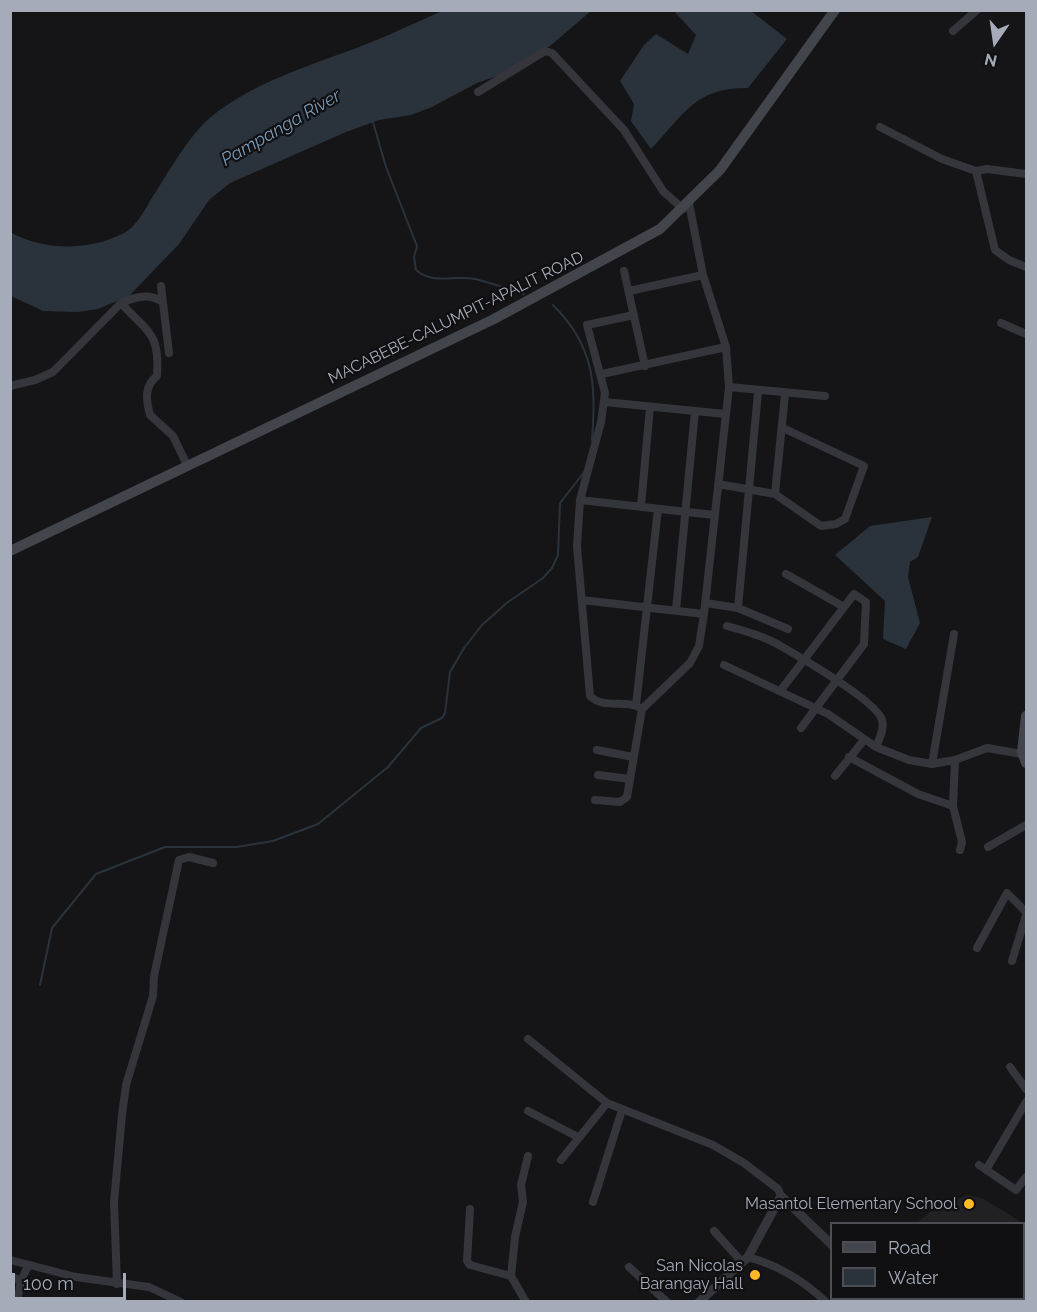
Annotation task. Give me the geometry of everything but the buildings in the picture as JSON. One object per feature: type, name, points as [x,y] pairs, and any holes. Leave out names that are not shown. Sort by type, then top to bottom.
[{"type":"main road","name":"MACABEBE-CALUMPIT-APALIT ROAD","points":[[10,551],[494,320],[660,229],[686,206],[720,170],[835,10]]},
{"type":"main road","points":[[1024,758],[1026,716]]},
{"type":"street","points":[[953,31],[977,10]]},
{"type":"street","points":[[478,92],[545,51],[552,53],[624,130],[663,192],[686,206],[703,275],[726,347],[729,387],[706,603],[699,646],[690,663],[639,707],[602,703],[590,696],[577,546],[580,500],[605,402],[602,374],[587,326],[634,315]]},
{"type":"street","points":[[880,127],[942,159],[976,171],[987,169],[1026,174]]},
{"type":"street","points":[[976,171],[995,250],[1026,267]]},
{"type":"street","points":[[624,271],[645,366]]},
{"type":"street","points":[[629,291],[703,275]]},
{"type":"street","points":[[161,286],[169,353]]},
{"type":"street","points":[[10,386],[35,380],[52,372],[121,303],[138,296],[156,297],[161,301]]},
{"type":"street","points":[[121,303],[155,339],[159,354],[157,376],[149,382],[147,392],[150,415],[173,436],[187,465]]},
{"type":"street","points":[[1001,322],[1026,334]]},
{"type":"street","points":[[602,374],[726,347]]},
{"type":"street","points":[[729,387],[758,392],[825,396]]},
{"type":"street","points":[[738,608],[758,392]]},
{"type":"street","points":[[775,494],[785,394]]},
{"type":"street","points":[[605,402],[725,414]]},
{"type":"street","points":[[641,506],[650,406]]},
{"type":"street","points":[[676,610],[695,411]]},
{"type":"street","points":[[718,484],[775,494],[821,526],[829,526],[845,519],[864,470],[861,463],[783,428]]},
{"type":"street","points":[[580,500],[714,514]]},
{"type":"street","points":[[596,800],[625,801],[630,779],[658,509]]},
{"type":"street","points":[[786,574],[844,607]]},
{"type":"street","points":[[781,690],[802,659],[854,594],[866,602],[866,637],[862,648],[801,728]]},
{"type":"street","points":[[582,600],[704,614]]},
{"type":"street","points":[[706,603],[738,608],[788,629]]},
{"type":"street","points":[[727,626],[778,644],[837,680],[873,707],[882,719],[882,729],[876,747]]},
{"type":"street","points":[[932,764],[954,634]]},
{"type":"street","points":[[724,665],[781,690],[837,719],[864,740],[894,756],[932,764],[955,760],[987,748],[1024,758]]},
{"type":"street","points":[[835,776],[864,740]]},
{"type":"street","points":[[597,750],[633,757]]},
{"type":"street","points":[[849,757],[918,794],[953,806]]},
{"type":"street","points":[[955,760],[953,806],[962,842],[960,850]]},
{"type":"street","points":[[598,775],[630,779]]},
{"type":"street","points":[[988,848],[1026,825]]},
{"type":"street","points":[[117,1284],[114,1202],[126,1085],[153,996],[154,976],[179,860],[189,857],[213,863]]},
{"type":"street","points":[[977,948],[1007,893],[1026,913],[1012,961]]},
{"type":"street","points":[[528,1039],[608,1103],[713,1145],[744,1163],[778,1189],[781,1196],[830,1244]]},
{"type":"street","points":[[1010,1067],[1026,1089]]},
{"type":"street","points":[[1026,1102],[983,1168],[1016,1190],[1026,1178]]},
{"type":"street","points":[[561,1160],[608,1103]]},
{"type":"street","points":[[593,1202],[622,1110]]},
{"type":"street","points":[[528,1111],[578,1137]]},
{"type":"street","points":[[526,1302],[512,1276],[515,1236],[523,1202],[520,1189],[528,1156]]},
{"type":"street","points":[[699,1302],[745,1260],[781,1196]]},
{"type":"street","points":[[470,1209],[467,1261],[470,1265],[512,1276]]},
{"type":"street","points":[[714,1231],[745,1260],[767,1262],[791,1275],[826,1302]]},
{"type":"street","points":[[10,1260],[28,1266],[117,1284],[149,1287],[181,1302]]},
{"type":"street","points":[[17,1302],[21,1281],[28,1266]]},
{"type":"street","points":[[629,1267],[667,1302]]},
{"type":"street","points":[[10,1276],[21,1281]]},
{"type":"shaded area","name":"Masantol Elementary School","points":[[967,1195],[982,1198],[1021,1222],[918,1222],[931,1211]]},
{"type":"shaded area","points":[[884,1300],[1022,1300],[1021,1302],[885,1302]]},
{"type":"water","name":"Pampanga River","points":[[442,11],[591,11],[550,46],[497,76],[477,83],[432,107],[411,115],[379,120],[346,132],[230,183],[209,200],[179,244],[129,296],[98,309],[78,312],[43,311],[11,296],[10,232],[37,243],[67,246],[96,243],[124,233],[139,219],[196,132],[225,106],[255,88],[377,40]]},
{"type":"water","points":[[674,11],[751,11],[787,39],[748,88],[716,92],[703,98],[682,114],[651,149],[631,121],[634,104],[620,81],[644,45],[656,34],[688,54],[696,35]]},
{"type":"water","points":[[932,517],[918,557],[910,562],[908,577],[920,623],[906,649],[883,639],[885,601],[835,555],[870,526]]},
{"type":"waterway","points":[[373,122],[386,167],[417,246],[414,257],[416,270],[429,277],[475,279],[524,294]]},
{"type":"waterway","points":[[553,305],[577,336],[590,367],[594,401],[592,440]]},
{"type":"waterway","points":[[40,985],[52,928],[96,874],[165,847],[237,847],[273,841],[318,824],[388,767],[421,728],[442,718],[445,713],[450,672],[464,648],[482,625],[508,602],[543,578],[552,568],[558,555],[560,503],[585,471]]},
{"type":"place","name":"Masantol Elementary School","points":[[969,1204]]},
{"type":"place","name":"San Nicolas Barangay Hall","points":[[755,1275]]}]
